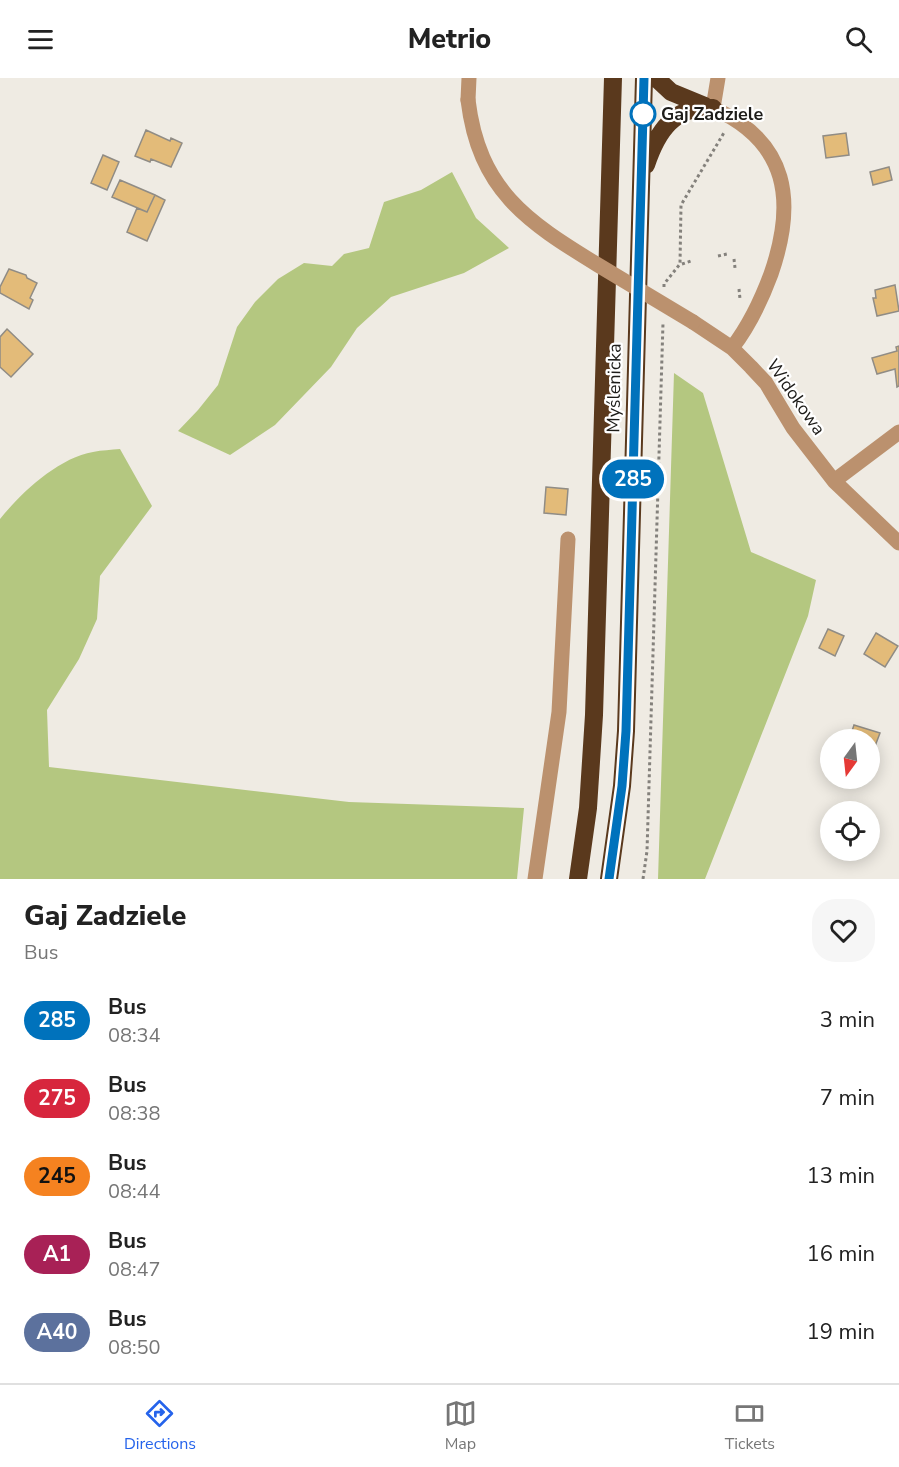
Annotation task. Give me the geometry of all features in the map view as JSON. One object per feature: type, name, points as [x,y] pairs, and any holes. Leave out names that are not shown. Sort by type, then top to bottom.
[{"type":"highway","name":"Myślenicka","points":[[578,879],[588,808],[594,715],[613,78]]},
{"type":"highway","name":"Myślenicka","points":[[609,879],[622,786],[626,731],[644,78]]},
{"type":"highway","points":[[656,78],[670,92],[713,108]]},
{"type":"highway","points":[[641,184],[652,148],[666,126],[683,112],[691,109],[713,108]]},
{"type":"street","name":"Widokowa","points":[[469,78],[468,100],[474,134],[487,167],[518,210],[560,241],[732,348],[766,383],[793,428],[834,481],[899,543]]},
{"type":"street","points":[[718,78],[713,108],[744,125],[761,142],[775,165],[784,195],[782,231],[773,268],[759,304],[732,348]]},
{"type":"street","points":[[834,481],[899,432]]},
{"type":"street","points":[[535,879],[559,711],[568,539]]},
{"type":"path","points":[[664,295],[664,284],[680,264],[681,205],[728,128]]},
{"type":"path","points":[[718,256],[727,254]]},
{"type":"path","points":[[734,258],[735,268]]},
{"type":"path","points":[[682,264],[692,261]]},
{"type":"path","points":[[739,289],[740,299]]},
{"type":"path","points":[[643,879],[647,851],[664,316]]},
{"type":"green space","points":[[452,172],[476,218],[509,248],[464,273],[391,297],[357,328],[331,367],[275,425],[230,455],[178,431],[218,385],[237,327],[255,302],[278,279],[304,263],[332,266],[344,254],[369,248],[384,202],[421,190]]},
{"type":"green space","points":[[674,373],[703,393],[751,552],[816,580],[808,616],[705,879],[658,879]]},
{"type":"green space","points":[[120,449],[152,506],[100,576],[97,619],[79,659],[47,710],[49,767],[349,802],[524,808],[517,879],[0,879],[0,519],[29,488],[67,461],[93,452]]},
{"type":"building","points":[[146,130],[170,141],[171,138],[182,143],[171,167],[151,159],[150,162],[135,156]]},
{"type":"building","points":[[846,133],[849,155],[826,158],[823,136]]},
{"type":"building","points":[[103,155],[119,162],[107,190],[91,183]]},
{"type":"building","points":[[889,167],[892,180],[873,185],[870,172]]},
{"type":"building","points":[[120,180],[155,195],[147,212],[112,197]]},
{"type":"building","points":[[155,195],[165,200],[147,241],[127,232],[137,208],[147,212]]},
{"type":"building","points":[[9,269],[26,275],[27,278],[37,283],[30,298],[33,300],[29,309],[0,293],[0,287]]},
{"type":"building","points":[[895,285],[899,311],[877,316],[873,298],[876,298],[875,290]]},
{"type":"building","points":[[7,329],[33,354],[11,377],[0,367],[0,337]]},
{"type":"building","points":[[899,346],[899,386],[897,387],[895,369],[877,374],[872,358],[897,351],[896,347]]},
{"type":"building","points":[[546,487],[568,489],[566,515],[544,513]]},
{"type":"building","points":[[828,629],[844,636],[835,656],[819,648]]},
{"type":"building","points":[[876,633],[898,646],[885,667],[864,654]]},
{"type":"building","points":[[854,725],[867,729],[853,729]]},
{"type":"bus line","name":"285","points":[[609,879],[622,786],[626,731],[644,78]]},
{"type":"place","name":"Gaj Zadziele","points":[[643,114]]}]
